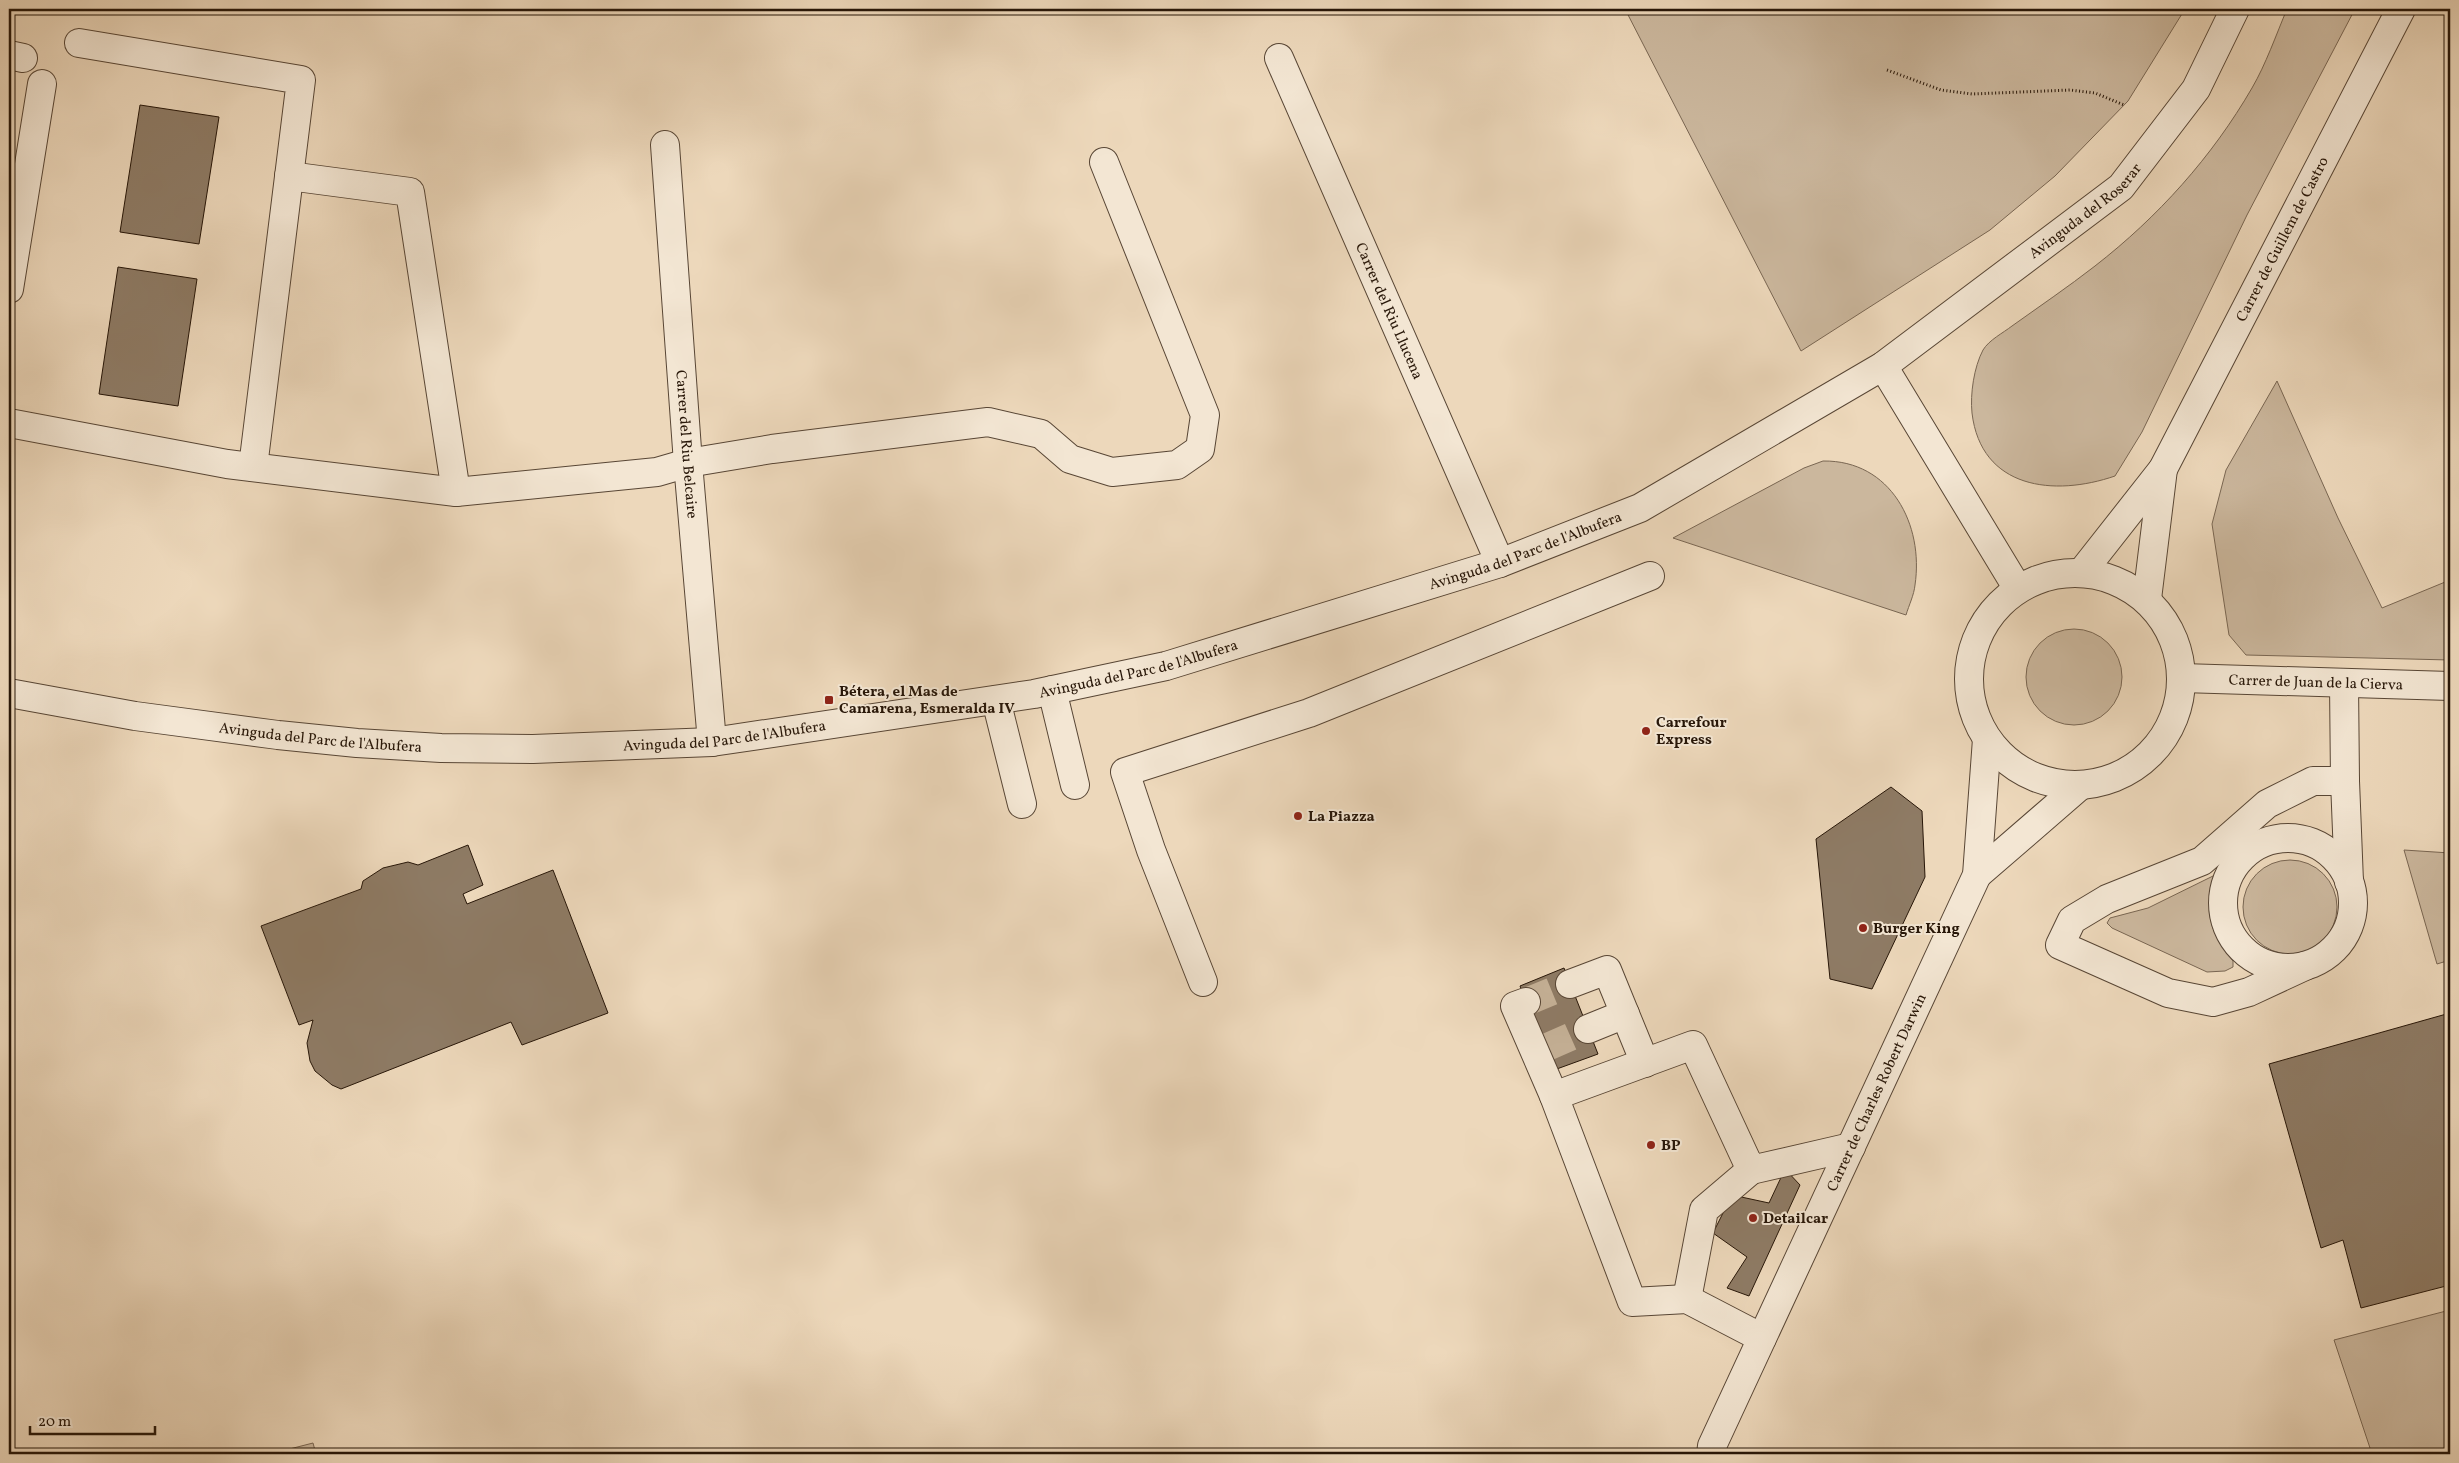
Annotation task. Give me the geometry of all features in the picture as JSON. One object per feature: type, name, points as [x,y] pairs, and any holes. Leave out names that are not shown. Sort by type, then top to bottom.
[{"type":"street","name":"Avinguda del Roserar","points":[[1883,366],[2121,187],[2196,89],[2235,9]]},
{"type":"street","name":"Carrer de Guillem de Castro","points":[[2082,572],[2163,469],[2401,9]]},
{"type":"street","points":[[79,43],[301,80],[253,467]]},
{"type":"street","name":"Carrer del Riu Llucena","points":[[1279,58],[1500,563]]},
{"type":"street","points":[[9,289],[42,84]]},
{"type":"street","name":"Carrer del Riu Belcaire","points":[[665,145],[688,463],[712,742]]},
{"type":"street","points":[[9,423],[253,467],[372,480],[456,492],[656,472],[688,463],[772,449],[988,422],[1041,434],[1070,459],[1112,472],[1177,465],[1200,449],[1205,415],[1104,162]]},
{"type":"street","points":[[289,176],[410,192],[456,492]]},
{"type":"street","name":"Avinguda del Parc de l'Albufera","points":[[9,693],[135,716],[357,743],[441,748],[533,749],[712,742],[996,700],[1166,666],[1500,563],[1640,508],[1883,366]]},
{"type":"street","points":[[1883,366],[2018,589]]},
{"type":"street","name":"Carrer de Guillem de Castro","points":[[2147,600],[2163,469]]},
{"type":"street","points":[[2082,572],[2117,580],[2147,600],[2166,622],[2178,649],[2182,678],[2177,710],[2163,740],[2140,763],[2112,779],[2081,785],[2045,781],[2013,765],[1987,739],[1973,708],[1969,674],[1976,641],[1993,611],[2018,589],[2049,575],[2082,572]]},
{"type":"street","points":[[1203,982],[1151,850],[1125,772],[1309,713],[1650,576]]},
{"type":"street","name":"Carrer de Juan de la Cierva","points":[[2182,678],[2450,686]]},
{"type":"street","points":[[2344,683],[2349,882],[2353,902],[2349,923],[2340,942],[2324,956],[2306,966],[2249,992],[2212,1002],[2168,993],[2060,945],[2072,920],[2107,899],[2202,861],[2267,804],[2313,782],[2345,781]]},
{"type":"street","points":[[1052,690],[1075,785]]},
{"type":"street","points":[[996,700],[1022,804]]},
{"type":"street","name":"Carrer de Charles Robert Darwin","points":[[1708,1451],[1976,875],[1987,739]]},
{"type":"street","name":"Carrer de Charles Robert Darwin","points":[[1976,875],[2081,785]]},
{"type":"street","points":[[2306,966],[2284,968],[2264,963],[2246,953],[2232,937],[2224,917],[2223,896],[2229,875],[2241,857],[2259,844],[2280,838],[2302,839],[2322,847],[2339,863],[2349,882]]},
{"type":"street","points":[[1570,984],[1607,970],[1645,1063]]},
{"type":"street","points":[[1526,1002],[1516,1006],[1540,1049],[1554,1096],[1632,1302],[1687,1299],[1762,1338]]},
{"type":"street","points":[[1588,1029],[1625,1014]]},
{"type":"street","points":[[1554,1096],[1693,1046],[1752,1170]]},
{"type":"street","points":[[1687,1299],[1704,1210],[1752,1170],[1851,1147]]},
{"type":"path","points":[[1887,70],[1941,90],[1972,94],[2070,90],[2095,93],[2124,105]]},
{"type":"shaded area","points":[[1625,9],[2185,9],[2128,101],[2055,176],[1990,230],[1801,351]]},
{"type":"shaded area","points":[[2287,9],[2355,9],[2247,215],[2142,432],[2115,476],[2068,486],[2045,485],[2024,481],[2005,472],[1990,458],[1978,438],[1972,413],[1973,381],[1983,350],[1992,340],[2075,281],[2118,247],[2162,206],[2182,184],[2219,138],[2252,88]]},
{"type":"shaded area","points":[[2277,381],[2338,518],[2382,608],[2450,580],[2450,660],[2246,655],[2229,635],[2212,524],[2226,470]]},
{"type":"shaded area","points":[[1823,461],[1847,464],[1867,472],[1884,484],[1898,500],[1908,519],[1914,540],[1916,562],[1913,596],[1906,615],[1673,538],[1804,468]]},
{"type":"shaded area","points":[[2074,629],[2092,632],[2108,643],[2119,659],[2122,677],[2119,695],[2108,711],[2092,722],[2074,725],[2056,722],[2040,711],[2029,695],[2026,677],[2029,659],[2040,643],[2056,632]]},
{"type":"shaded area","points":[[2404,850],[2450,853],[2450,960],[2437,964]]},
{"type":"shaded area","points":[[2290,860],[2308,863],[2324,873],[2334,889],[2337,907],[2334,925],[2324,941],[2308,951],[2290,954],[2272,951],[2256,941],[2246,925],[2243,907],[2246,889],[2256,873],[2272,863]]},
{"type":"shaded area","points":[[2213,876],[2217,877],[2210,900],[2211,922],[2219,942],[2233,961],[2233,967],[2225,971],[2207,972],[2112,928],[2107,923],[2110,918],[2148,908]]},
{"type":"shaded area","points":[[2450,1310],[2450,1454],[2372,1454],[2334,1340]]},
{"type":"shaded area","points":[[313,1443],[316,1454],[270,1454]]},
{"type":"building","points":[[140,105],[219,117],[199,244],[120,232]]},
{"type":"building","points":[[118,267],[197,279],[178,406],[99,394]]},
{"type":"building","name":"Burger King","points":[[1891,787],[1922,811],[1925,877],[1872,989],[1830,979],[1816,839]]},
{"type":"building","points":[[468,845],[483,885],[463,894],[467,904],[553,870],[608,1013],[522,1045],[511,1022],[341,1089],[332,1085],[315,1071],[310,1061],[307,1043],[313,1020],[299,1025],[261,926],[361,889],[363,881],[383,868],[408,862],[418,865]]},
{"type":"building","points":[[1564,968],[1598,1054],[1554,1070],[1520,986]]},
{"type":"building","points":[[2450,1013],[2450,1285],[2361,1308],[2343,1240],[2321,1248],[2269,1064]]},
{"type":"building","name":"Detailcar","points":[[1785,1169],[1800,1185],[1749,1296],[1727,1288],[1747,1257],[1713,1233],[1732,1195],[1769,1203]]},
{"type":"tunnel","points":[[1526,1002],[1570,984]]},
{"type":"tunnel","points":[[1545,1048],[1588,1029]]},
{"type":"place","name":"Bétera, el Mas de Camarena, Esmeralda IV","points":[[829,700]]},
{"type":"place","name":"Carrefour Express","points":[[1646,731]]},
{"type":"place","name":"La Piazza","points":[[1298,816]]},
{"type":"place","name":"Burger King","points":[[1863,928]]},
{"type":"place","name":"BP","points":[[1651,1145]]},
{"type":"place","name":"Detailcar","points":[[1753,1218]]}]
